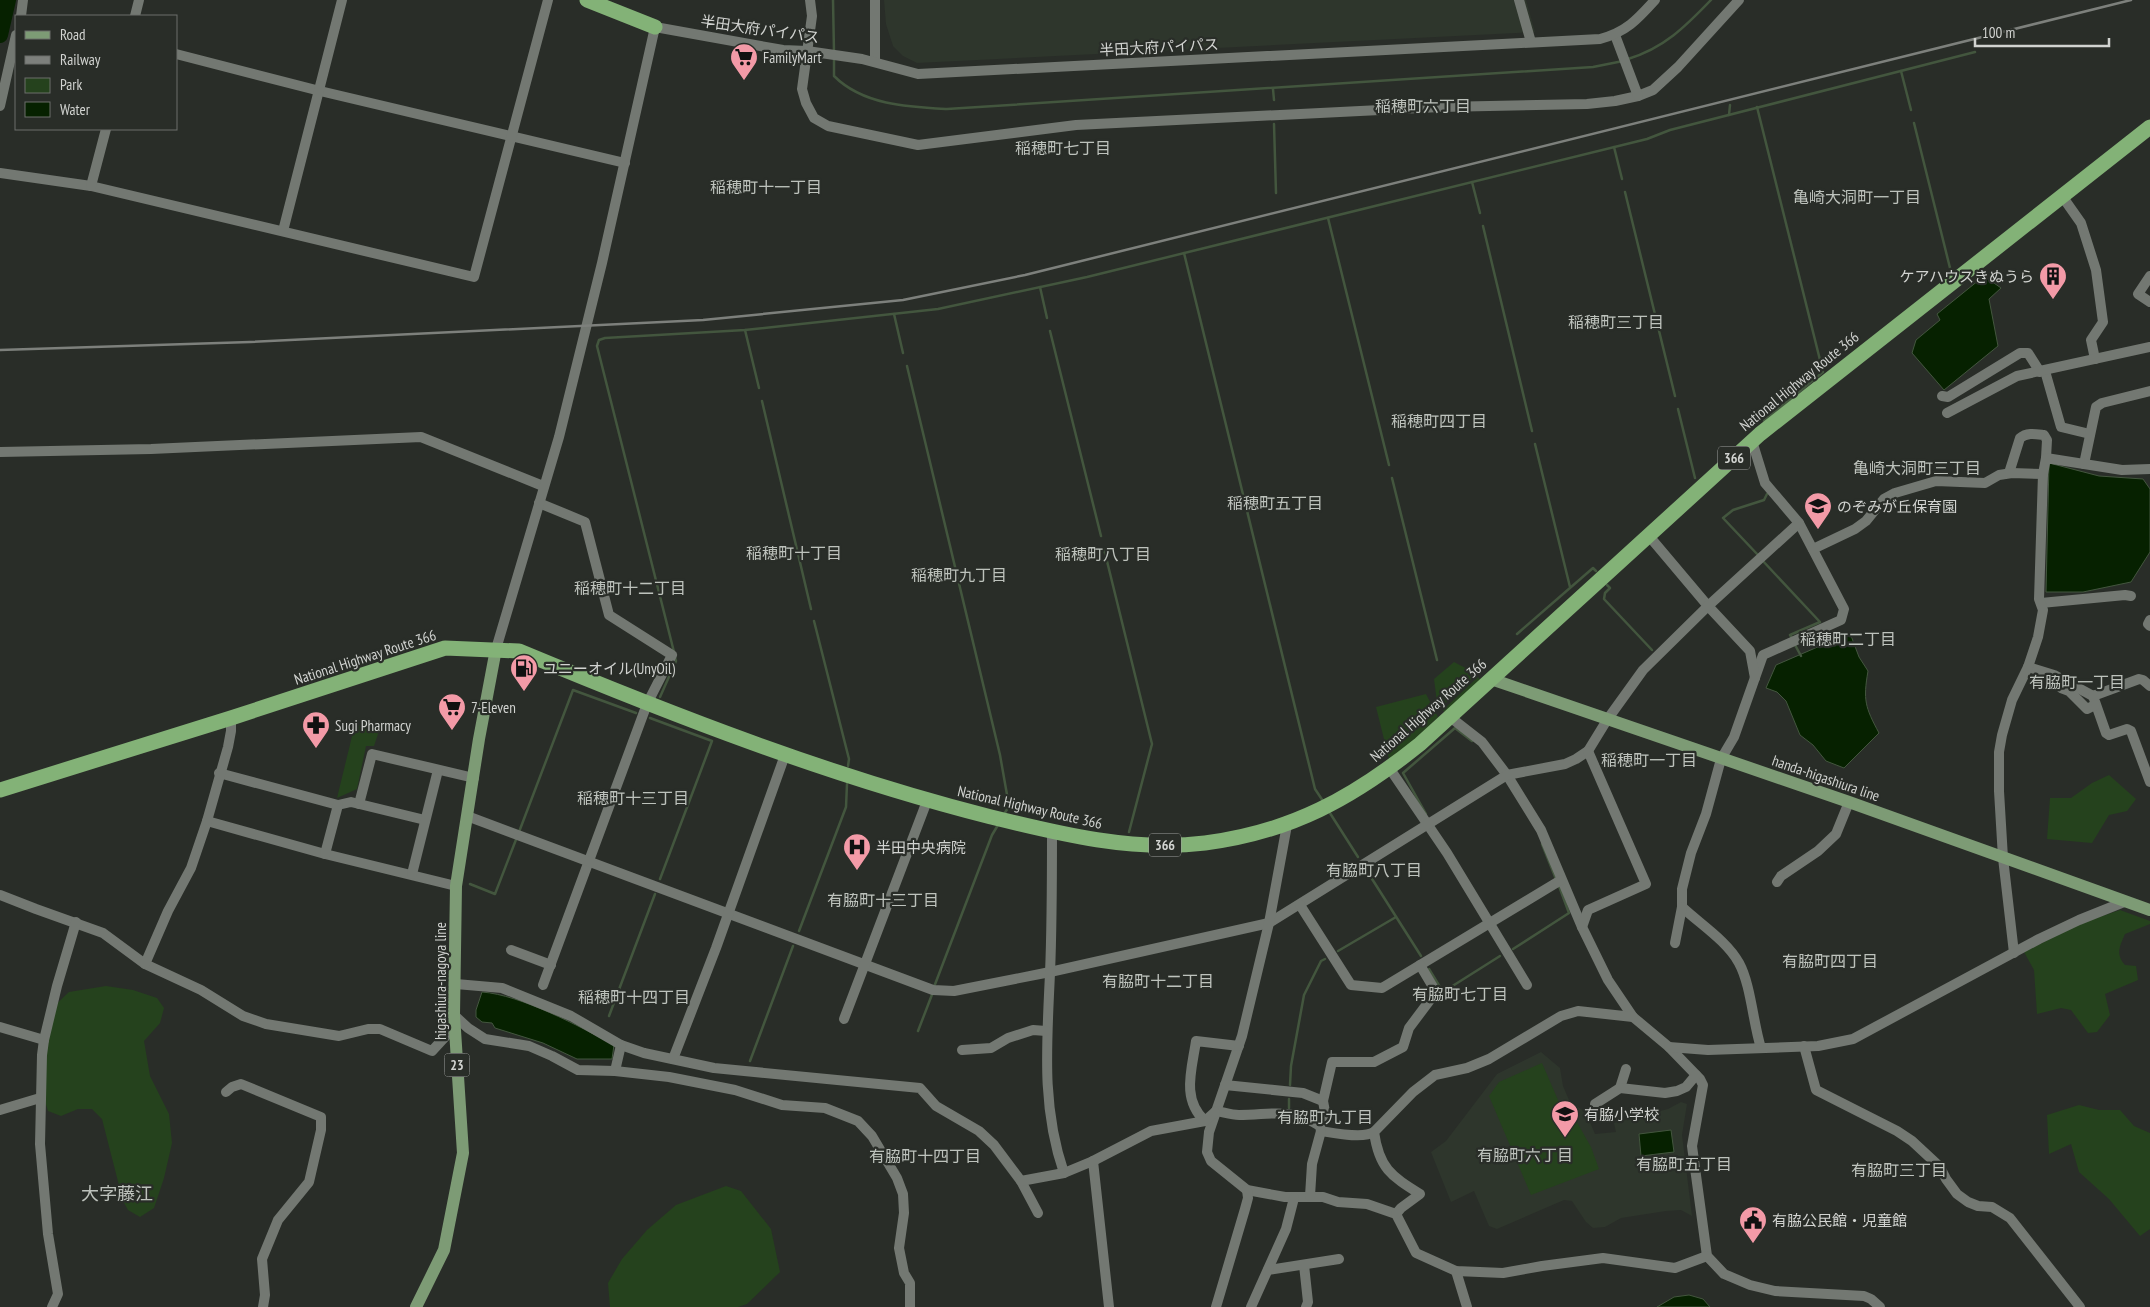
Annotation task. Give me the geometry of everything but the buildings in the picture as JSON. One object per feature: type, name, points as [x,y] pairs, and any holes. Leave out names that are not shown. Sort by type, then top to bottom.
[{"type":"highway","points":[[587,0],[654,27]]},
{"type":"highway","name":"National Highway Route 366","points":[[0,790],[231,718],[445,648],[496,649],[519,651],[648,704],[785,755],[927,801],[1052,832],[1105,841],[1182,845],[1235,838],[1286,825],[1326,807],[1390,769],[1491,680],[1752,441],[2150,127]]},
{"type":"main road","name":"higashiura-nagoya line","points":[[416,1307],[444,1250],[463,1153],[455,1020],[456,886],[496,649]]},
{"type":"main road","name":"handa-higashiura line","points":[[1491,680],[1849,802],[2150,910]]},
{"type":"street","points":[[23,0],[23,15]]},
{"type":"street","points":[[136,15],[139,0]]},
{"type":"street","points":[[283,232],[342,0]]},
{"type":"street","points":[[0,173],[91,186],[474,277],[548,0]]},
{"type":"street","points":[[810,0],[812,16],[809,51],[802,89],[806,103],[814,118],[828,126],[918,145],[1076,125],[1440,108],[1587,104],[1638,96],[1653,90],[1678,68],[1739,0]]},
{"type":"street","points":[[874,61],[875,0]]},
{"type":"street","points":[[1519,0],[1532,42]]},
{"type":"street","name":"半田大府パイパス","points":[[654,27],[783,50],[809,51],[874,61],[918,74],[1617,39],[1655,0]]},
{"type":"street","points":[[496,649],[561,428],[625,163],[654,27]]},
{"type":"street","points":[[0,106],[15,39]]},
{"type":"street","points":[[1617,39],[1638,96]]},
{"type":"street","points":[[178,54],[625,163]]},
{"type":"street","points":[[91,186],[106,130]]},
{"type":"street","points":[[2062,196],[2081,223],[2096,270],[2103,322],[2091,340],[2095,359]]},
{"type":"street","points":[[2150,276],[2138,294],[2150,302]]},
{"type":"street","points":[[1947,413],[2008,379],[2150,347]]},
{"type":"street","points":[[1942,396],[1948,397],[2020,353],[2028,353],[2043,371],[2061,427],[2090,434]]},
{"type":"street","points":[[2084,464],[2096,407],[2102,403],[2150,391]]},
{"type":"street","points":[[2009,473],[2020,438],[2033,434],[2044,435],[2047,449],[2043,474],[2039,599],[2043,610],[2038,637],[2028,667],[2012,700],[1999,752],[2003,858],[2014,953]]},
{"type":"street","points":[[0,452],[151,449],[421,437],[543,486]]},
{"type":"street","points":[[1675,942],[1682,907],[1682,889],[1691,853],[1706,814],[1721,759],[1734,737],[1763,655],[1842,620],[1844,609],[1799,523],[1765,483],[1752,441]]},
{"type":"street","points":[[2046,458],[2122,470],[2150,469]]},
{"type":"street","points":[[1813,550],[1855,529],[1866,521],[1884,499],[1895,493],[1936,481],[1985,483],[1999,475],[2009,473],[2043,474]]},
{"type":"street","points":[[539,503],[585,522],[609,615],[672,655],[648,704],[544,985]]},
{"type":"street","points":[[467,816],[933,990],[954,991],[1269,924],[1504,777],[1565,764],[1588,751],[1607,720],[1643,670],[1708,606],[1799,523]]},
{"type":"street","points":[[1649,536],[1708,606],[1750,651],[1755,679]]},
{"type":"street","points":[[2041,603],[2131,596]]},
{"type":"street","points":[[2150,620],[2148,624],[2150,626]]},
{"type":"street","points":[[2028,667],[2054,675],[2094,701],[2106,733],[2110,735],[2127,729],[2131,731],[2150,782]]},
{"type":"street","points":[[2060,688],[2069,691],[2087,709],[2094,701],[2139,679],[2150,686]]},
{"type":"street","points":[[1450,717],[1482,742],[1541,830],[1558,882],[1608,980],[1633,1018],[1669,1047],[1703,1085],[1692,1146],[1707,1256],[1715,1267],[1724,1274],[1750,1285],[1775,1291],[1864,1296],[1880,1307]]},
{"type":"street","points":[[145,964],[168,911],[191,868],[207,821],[231,731],[231,718]]},
{"type":"street","points":[[1582,927],[1588,910],[1646,884],[1588,751]]},
{"type":"street","points":[[359,804],[372,754],[474,778]]},
{"type":"street","points":[[673,1059],[785,755]]},
{"type":"street","points":[[1390,769],[1427,824],[1527,985]]},
{"type":"street","points":[[412,874],[438,770]]},
{"type":"street","points":[[219,773],[338,805],[351,802],[425,820]]},
{"type":"street","points":[[844,1019],[927,801]]},
{"type":"street","points":[[1777,882],[1781,876],[1818,851],[1836,834],[1849,802]]},
{"type":"street","points":[[325,854],[338,805]]},
{"type":"street","points":[[207,821],[325,854],[456,886]]},
{"type":"street","points":[[1286,825],[1269,924],[1239,1046],[1208,1132],[1208,1157],[1231,1179],[1247,1190],[1294,1198],[1323,1197],[1338,1202],[1367,1204],[1396,1214],[1416,1253],[1456,1272],[1509,1273],[1542,1266],[1603,1258],[1675,1268],[1707,1256]]},
{"type":"street","points":[[1052,832],[1050,972],[1046,1057],[1051,1129],[1064,1173]]},
{"type":"street","points":[[1300,905],[1351,985],[1382,988],[1558,882]]},
{"type":"street","points":[[0,894],[36,910],[103,932],[145,964],[201,990],[243,1016],[277,1027],[339,1036],[368,1029],[380,1030],[432,1051],[455,1020],[485,1039],[529,1046],[578,1070],[615,1071],[669,1077],[735,1090],[782,1106],[825,1108],[858,1121],[872,1136],[898,1178],[903,1194],[904,1213],[899,1248],[904,1273],[910,1283],[910,1307]]},
{"type":"street","points":[[1669,1047],[1708,1050],[1761,1048],[1838,1044],[1853,1040],[2014,953],[2079,920],[2124,902]]},
{"type":"street","points":[[1682,907],[1724,945],[1739,963],[1746,982],[1755,1029],[1761,1048]]},
{"type":"street","points":[[52,1307],[58,1294],[44,1199],[40,1144],[40,1098],[44,1040],[76,922]]},
{"type":"street","points":[[511,950],[551,965]]},
{"type":"street","points":[[1310,1196],[1312,1164],[1325,1112],[1323,1101],[1332,1062],[1374,1062],[1403,1047],[1409,1028],[1436,992],[1420,965]]},
{"type":"street","points":[[456,984],[502,988],[578,1020],[621,1045],[644,1053],[714,1068],[760,1074],[920,1088],[936,1106],[984,1136],[994,1145],[1021,1181],[1038,1213]]},
{"type":"street","points":[[1216,1111],[1238,1115],[1288,1113],[1320,1129],[1370,1135],[1413,1092],[1435,1075],[1467,1068],[1489,1059],[1561,1016],[1578,1011],[1633,1018]]},
{"type":"street","points":[[0,1028],[44,1040]]},
{"type":"street","points":[[962,1050],[991,1048],[1008,1038],[1033,1030],[1046,1031]]},
{"type":"street","points":[[1205,1121],[1198,1114],[1188,1090],[1196,1041],[1239,1046]]},
{"type":"street","points":[[615,1071],[621,1045]]},
{"type":"street","points":[[1804,1046],[1816,1090],[1898,1131],[1912,1141],[1940,1167],[1957,1194],[1968,1202],[1978,1206],[1992,1207],[2005,1214],[2080,1307]]},
{"type":"street","points":[[1620,1088],[1626,1069]]},
{"type":"street","points":[[1595,1104],[1620,1088],[1665,1093],[1677,1091],[1686,1087],[1696,1075]]},
{"type":"street","points":[[226,1092],[232,1087],[241,1084],[321,1117],[309,1182],[278,1220],[262,1259],[265,1295],[263,1307]]},
{"type":"street","points":[[1224,1086],[1303,1094],[1323,1101]]},
{"type":"street","points":[[0,1110],[40,1098]]},
{"type":"street","points":[[1021,1181],[1064,1173],[1093,1161],[1151,1131],[1205,1121],[1216,1111]]},
{"type":"street","points":[[1374,1132],[1380,1160],[1391,1174],[1420,1194],[1396,1214]]},
{"type":"street","points":[[1093,1161],[1109,1307]]},
{"type":"street","points":[[1216,1307],[1248,1198],[1247,1190]]},
{"type":"street","points":[[1251,1307],[1286,1229],[1294,1198]]},
{"type":"street","points":[[1268,1270],[1339,1259]]},
{"type":"street","points":[[1304,1265],[1308,1302],[1306,1307]]},
{"type":"street","points":[[1456,1272],[1466,1307]]},
{"type":"shaded area","points":[[884,0],[1526,0],[1535,32],[917,63],[903,56],[893,46],[886,24]]},
{"type":"shaded area","name":"有脇小学校","points":[[1541,1052],[1560,1068],[1563,1086],[1569,1100],[1586,1113],[1595,1134],[1616,1132],[1614,1123],[1668,1109],[1681,1102],[1687,1104],[1682,1135],[1692,1216],[1681,1210],[1666,1211],[1621,1218],[1605,1227],[1593,1228],[1586,1222],[1572,1201],[1564,1200],[1497,1229],[1489,1226],[1474,1191],[1451,1202],[1431,1152],[1446,1141],[1497,1074]]},
{"type":"green space","points":[[1454,662],[1477,674],[1438,710],[1434,679]]},
{"type":"green space","points":[[1478,677],[1481,681],[1445,713],[1443,710]]},
{"type":"green space","points":[[1426,694],[1438,717],[1390,763],[1376,707]]},
{"type":"green space","points":[[355,724],[379,731],[374,746],[366,746],[357,789],[337,798]]},
{"type":"green space","points":[[2109,775],[2136,799],[2127,811],[2109,815],[2092,843],[2047,839],[2050,798],[2071,798],[2092,783]]},
{"type":"green space","points":[[2120,910],[2150,921],[2150,924],[2125,934],[2121,942],[2120,957],[2125,965],[2136,966],[2138,980],[2105,994],[2110,1015],[2097,1032],[2088,1033],[2071,1010],[2061,1008],[2037,1014],[2034,970],[2024,952],[2082,923]]},
{"type":"green space","points":[[106,986],[133,990],[157,998],[164,1008],[160,1023],[144,1041],[150,1076],[169,1114],[172,1143],[164,1178],[154,1208],[140,1217],[128,1210],[123,1201],[102,1119],[92,1109],[78,1109],[61,1116],[48,1111],[39,1082],[45,1015],[69,992]]},
{"type":"green space","points":[[1542,1063],[1561,1107],[1574,1117],[1591,1147],[1599,1169],[1531,1195],[1489,1096],[1499,1082]]},
{"type":"green space","points":[[2079,1105],[2099,1110],[2120,1110],[2134,1126],[2150,1133],[2150,1229],[2140,1236],[2109,1199],[2079,1172],[2071,1144],[2049,1154],[2047,1115]]},
{"type":"green space","points":[[726,1186],[741,1191],[771,1229],[780,1272],[747,1304],[738,1307],[610,1307],[608,1283],[622,1259],[647,1230],[676,1205]]},
{"type":"water","points":[[1984,276],[2001,288],[1989,299],[1998,346],[1944,390],[1912,353],[1916,340],[1940,320],[1937,314]]},
{"type":"water","points":[[2049,463],[2099,476],[2143,479],[2150,489],[2150,552],[2131,582],[2083,592],[2046,592]]},
{"type":"water","points":[[1850,633],[1859,657],[1868,671],[1866,703],[1879,733],[1844,768],[1826,761],[1813,745],[1800,735],[1786,701],[1777,692],[1766,688],[1776,665]]},
{"type":"water","points":[[482,992],[497,994],[532,1005],[584,1029],[614,1045],[612,1059],[577,1059],[543,1043],[495,1028],[492,1023],[482,1022],[476,1017],[476,1010]]},
{"type":"water","points":[[1671,1130],[1674,1152],[1641,1156],[1639,1134]]},
{"type":"water","points":[[1689,1295],[1703,1299],[1710,1307],[1657,1307],[1674,1297]]},
{"type":"waterway","points":[[0,35],[8,0]]},
{"type":"waterway","points":[[833,0],[834,52]]},
{"type":"waterway","points":[[1628,59],[1653,49],[1673,36],[1711,0]]},
{"type":"waterway","points":[[674,652],[597,346],[599,340],[605,338],[745,330],[938,309],[1087,277],[1647,139],[1670,130],[1975,52]]},
{"type":"waterway","points":[[834,58],[834,76],[858,93],[887,103],[947,109],[1593,67],[1623,61]]},
{"type":"waterway","points":[[1901,71],[1911,110]]},
{"type":"waterway","points":[[1273,89],[1274,100]]},
{"type":"waterway","points":[[1729,115],[1730,105]]},
{"type":"waterway","points":[[1757,107],[1823,372],[1764,421]]},
{"type":"waterway","points":[[1914,123],[1951,272]]},
{"type":"waterway","points":[[1274,124],[1276,193]]},
{"type":"waterway","points":[[1614,147],[1622,179]]},
{"type":"waterway","points":[[1472,182],[1480,213]]},
{"type":"waterway","points":[[1625,192],[1675,396]]},
{"type":"waterway","points":[[1328,218],[1389,465]]},
{"type":"waterway","points":[[1483,226],[1532,431]]},
{"type":"waterway","points":[[1184,253],[1315,789],[1323,801]]},
{"type":"waterway","points":[[1040,287],[1047,318]]},
{"type":"waterway","points":[[894,314],[903,353]]},
{"type":"waterway","points":[[745,330],[759,388]]},
{"type":"waterway","points":[[1050,331],[1101,536]]},
{"type":"waterway","points":[[907,366],[1000,755],[1009,806],[1003,816]]},
{"type":"waterway","points":[[762,401],[811,609]]},
{"type":"waterway","points":[[1678,409],[1695,478]]},
{"type":"waterway","points":[[1535,444],[1570,587]]},
{"type":"waterway","points":[[1392,478],[1437,660]]},
{"type":"waterway","points":[[1758,555],[1723,518],[1733,510],[1764,500],[1767,494]]},
{"type":"waterway","points":[[1104,549],[1152,744],[1129,832]]},
{"type":"waterway","points":[[1762,560],[1820,622],[1790,635],[1792,638]]},
{"type":"waterway","points":[[1517,634],[1593,568],[1596,571]]},
{"type":"waterway","points":[[1607,585],[1610,588],[1605,593],[1604,599],[1652,650]]},
{"type":"waterway","points":[[814,621],[849,759],[848,766]]},
{"type":"waterway","points":[[1794,643],[1801,656]]},
{"type":"waterway","points":[[660,697],[676,661],[675,657]]},
{"type":"waterway","points":[[519,832],[573,690],[636,713]]},
{"type":"waterway","points":[[650,718],[712,741],[660,879]]},
{"type":"waterway","points":[[1426,814],[1403,773],[1455,728],[1472,741]]},
{"type":"waterway","points":[[799,931],[846,807],[847,784]]},
{"type":"waterway","points":[[1328,810],[1358,857]]},
{"type":"waterway","points":[[934,987],[992,835],[998,825]]},
{"type":"waterway","points":[[470,884],[495,894],[517,837]]},
{"type":"waterway","points":[[1542,844],[1556,879]]},
{"type":"waterway","points":[[1367,871],[1421,956]]},
{"type":"waterway","points":[[1513,949],[1569,913],[1559,886]]},
{"type":"waterway","points":[[609,1016],[655,894]]},
{"type":"waterway","points":[[1338,951],[1396,917]]},
{"type":"waterway","points":[[750,1061],[793,946]]},
{"type":"waterway","points":[[1429,969],[1443,992],[1500,956]]},
{"type":"waterway","points":[[1290,1085],[1291,1066],[1304,995],[1321,961],[1325,959]]},
{"type":"waterway","points":[[918,1031],[933,992]]},
{"type":"waterway","points":[[1289,1099],[1289,1108]]},
{"type":"railway","points":[[0,350],[250,342],[703,320],[903,300],[1025,275],[2131,0]]},
{"type":"place","name":"FamilyMart","points":[[744,81]]},
{"type":"place","name":"ケアハウスきぬうら","points":[[2053,300]]},
{"type":"place","name":"のぞみが丘保育園","points":[[1818,530]]},
{"type":"place","name":"ユニーオイル(UnyOil)","points":[[524,692]]},
{"type":"place","name":"7-Eleven","points":[[452,731]]},
{"type":"place","name":"Sugi Pharmacy","points":[[316,749]]},
{"type":"place","name":"半田中央病院","points":[[857,871]]},
{"type":"place","name":"有脇小学校","points":[[1565,1138]]},
{"type":"place","name":"有脇公民館・児童館","points":[[1753,1244]]},
{"type":"district","name":"稲穂町六丁目","points":[[1423,106]]},
{"type":"district","name":"稲穂町七丁目","points":[[1063,148]]},
{"type":"district","name":"稲穂町十一丁目","points":[[766,187]]},
{"type":"district","name":"亀崎大洞町一丁目","points":[[1857,197]]},
{"type":"district","name":"稲穂町三丁目","points":[[1616,322]]},
{"type":"district","name":"稲穂町四丁目","points":[[1439,421]]},
{"type":"district","name":"亀崎大洞町三丁目","points":[[1917,468]]},
{"type":"district","name":"稲穂町五丁目","points":[[1275,503]]},
{"type":"district","name":"稲穂町十丁目","points":[[794,553]]},
{"type":"district","name":"稲穂町八丁目","points":[[1103,554]]},
{"type":"district","name":"稲穂町九丁目","points":[[959,575]]},
{"type":"district","name":"稲穂町十二丁目","points":[[630,588]]},
{"type":"district","name":"稲穂町二丁目","points":[[1848,639]]},
{"type":"district","name":"有脇町一丁目","points":[[2077,682]]},
{"type":"district","name":"稲穂町一丁目","points":[[1649,760]]},
{"type":"district","name":"稲穂町十三丁目","points":[[633,798]]},
{"type":"district","name":"有脇町八丁目","points":[[1374,870]]},
{"type":"district","name":"有脇町十三丁目","points":[[883,900]]},
{"type":"district","name":"有脇町四丁目","points":[[1830,961]]},
{"type":"district","name":"有脇町十二丁目","points":[[1158,981]]},
{"type":"district","name":"有脇町七丁目","points":[[1460,994]]},
{"type":"district","name":"稲穂町十四丁目","points":[[634,997]]},
{"type":"district","name":"有脇町九丁目","points":[[1325,1117]]},
{"type":"district","name":"有脇町六丁目","points":[[1525,1155]]},
{"type":"district","name":"有脇町十四丁目","points":[[925,1156]]},
{"type":"district","name":"有脇町五丁目","points":[[1684,1164]]},
{"type":"district","name":"有脇町三丁目","points":[[1899,1170]]},
{"type":"district","name":"大字藤江","points":[[117,1193]]}]
